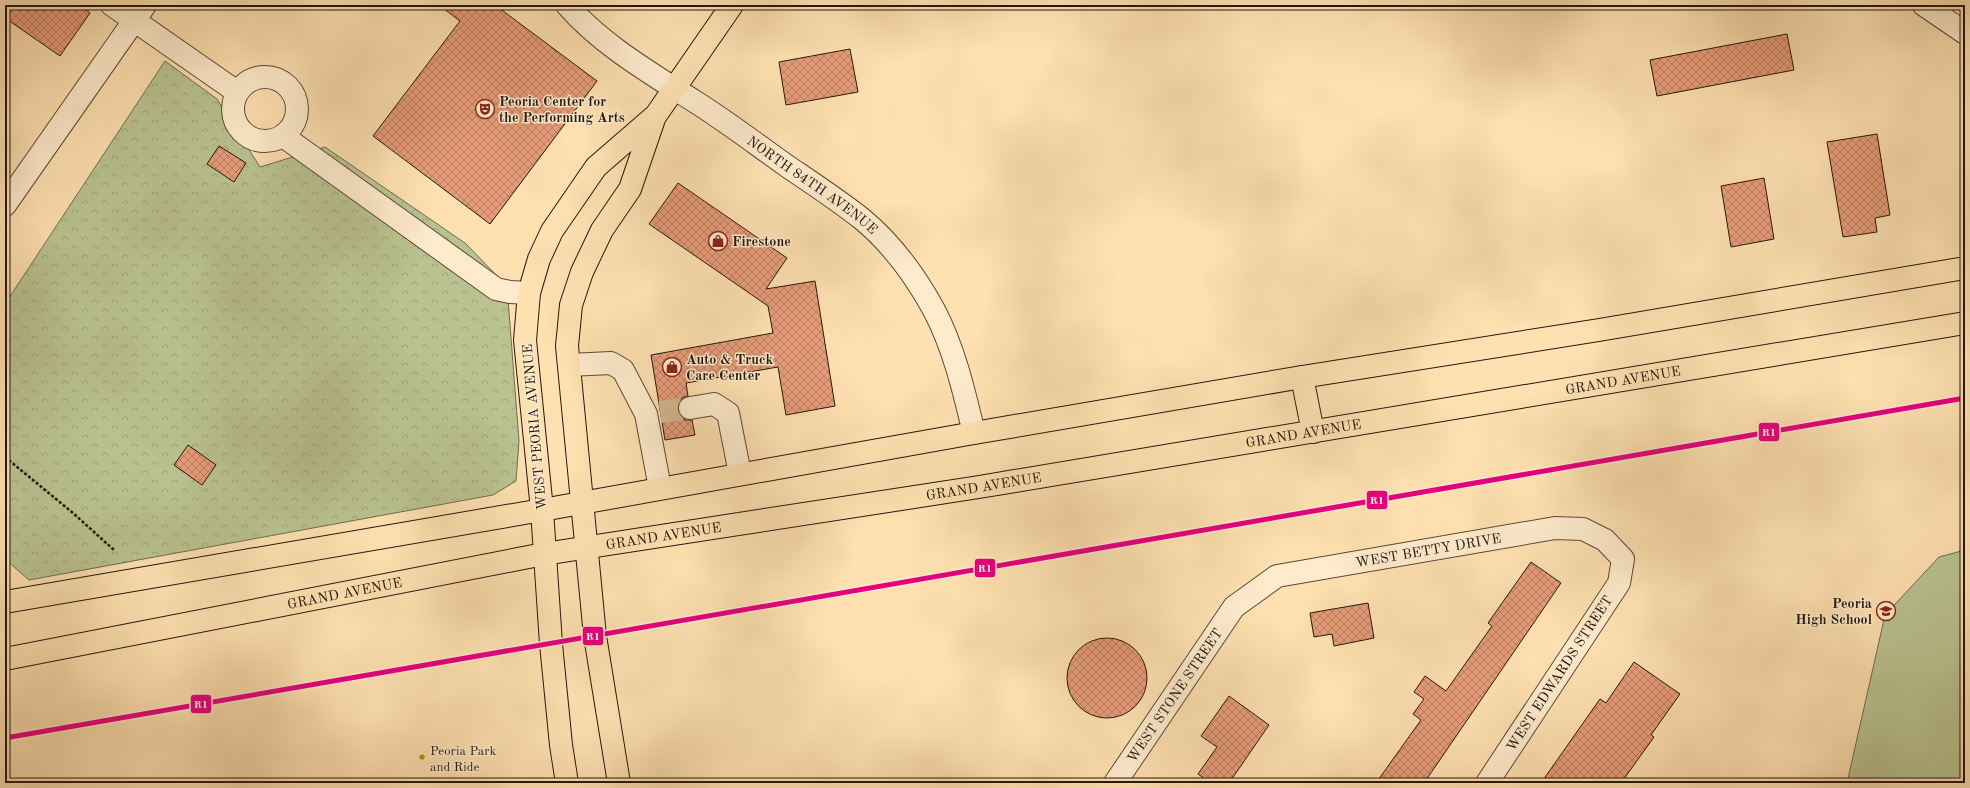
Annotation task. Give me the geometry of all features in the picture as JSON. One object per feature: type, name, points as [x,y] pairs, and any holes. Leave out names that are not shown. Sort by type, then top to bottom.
[{"type":"main road","name":"WEST PEORIA AVENUE","points":[[619,783],[595,636],[588,548],[567,346],[571,306],[582,272],[602,230],[630,188],[656,115],[732,5]]},
{"type":"main road","name":"WEST PEORIA AVENUE","points":[[567,783],[559,722],[544,554],[542,510],[525,340],[529,293],[539,259],[552,231],[591,173],[656,115]]},
{"type":"main road","points":[[5,602],[1302,377],[1463,353],[1965,268]]},
{"type":"main road","name":"GRAND AVENUE","points":[[5,660],[544,554],[1313,432],[1965,323]]},
{"type":"main road","points":[[1302,377],[1313,432]]},
{"type":"street","points":[[112,5],[139,13],[237,92]]},
{"type":"street","name":"NORTH 84TH AVENUE","points":[[567,5],[582,22],[619,52],[712,113],[862,220],[894,251],[913,276],[935,311],[948,342],[964,388],[974,433]]},
{"type":"street","points":[[1924,5],[1965,33]]},
{"type":"street","points":[[5,205],[139,13]]},
{"type":"street","points":[[263,76],[274,77],[291,89],[296,98],[298,109],[296,119],[291,128],[283,136],[273,140],[262,141],[251,138],[242,132],[236,124],[232,113],[233,102],[237,92],[244,84],[263,76]]},
{"type":"street","points":[[283,136],[496,289],[510,292],[529,293]]},
{"type":"street","points":[[569,365],[611,363],[623,370],[653,413],[660,488]]},
{"type":"street","points":[[690,408],[714,404],[728,413],[740,474]]},
{"type":"street","name":"WEST BETTY DRIVE","points":[[1234,607],[1277,576],[1555,528],[1583,529],[1605,540],[1623,559]]},
{"type":"street","name":"WEST EDWARDS STREET","points":[[1486,783],[1619,583],[1623,559]]},
{"type":"street","name":"WEST STONE STREET","points":[[1115,783],[1234,607]]},
{"type":"path","points":[[5,457],[73,513],[114,550]]},
{"type":"green space","points":[[165,61],[217,99],[260,167],[325,147],[465,243],[507,286],[519,441],[516,481],[493,495],[29,580],[5,559],[5,304]]},
{"type":"green space","points":[[1965,550],[1965,783],[1847,783],[1885,615],[1939,557]]},
{"type":"building","points":[[5,5],[79,5],[90,13],[60,56],[5,18]]},
{"type":"building","name":"Peoria Center for the Performing Arts","points":[[439,5],[495,5],[597,81],[490,224],[373,136],[460,21]]},
{"type":"building","points":[[1787,34],[1794,70],[1657,96],[1650,60]]},
{"type":"building","points":[[850,49],[858,92],[786,105],[779,62]]},
{"type":"building","points":[[1877,134],[1890,215],[1875,218],[1877,232],[1843,237],[1827,142]]},
{"type":"building","points":[[219,146],[246,163],[234,182],[207,164]]},
{"type":"building","points":[[1764,178],[1774,239],[1731,247],[1721,186]]},
{"type":"building","points":[[678,183],[787,258],[766,289],[815,281],[835,406],[786,415],[778,367],[686,383],[688,396],[682,398],[678,403],[678,410],[680,416],[685,420],[692,420],[695,435],[665,440],[651,355],[773,333],[768,306],[649,224]]},
{"type":"building","points":[[188,445],[216,465],[202,485],[174,465]]},
{"type":"building","points":[[1531,562],[1561,583],[1424,783],[1376,783],[1421,720],[1413,714],[1424,699],[1414,692],[1425,676],[1446,691],[1492,626],[1488,623]]},
{"type":"building","points":[[1368,603],[1374,638],[1334,646],[1332,634],[1314,637],[1310,613]]},
{"type":"building","points":[[1107,638],[1122,641],[1135,650],[1144,663],[1147,678],[1144,693],[1135,706],[1122,715],[1107,718],[1092,715],[1079,706],[1070,693],[1067,678],[1070,663],[1079,650],[1092,641]]},
{"type":"building","points":[[1634,662],[1680,694],[1651,735],[1654,737],[1621,783],[1541,783],[1600,699],[1606,703]]},
{"type":"building","points":[[1229,696],[1269,725],[1229,783],[1211,783],[1198,774],[1217,747],[1201,736]]},
{"type":"tunnel","points":[[660,412],[690,408]]},
{"type":"transit line","name":"R1","points":[[5,738],[1965,398]]},
{"type":"place","name":"Peoria Center for the Performing Arts","points":[[485,109]]},
{"type":"place","name":"Firestone","points":[[718,241]]},
{"type":"place","name":"Auto & Truck Care Center","points":[[672,367]]},
{"type":"place","name":"Peoria High School","points":[[1886,611]]},
{"type":"place","name":"Peoria Park and Ride","points":[[422,757]]}]
